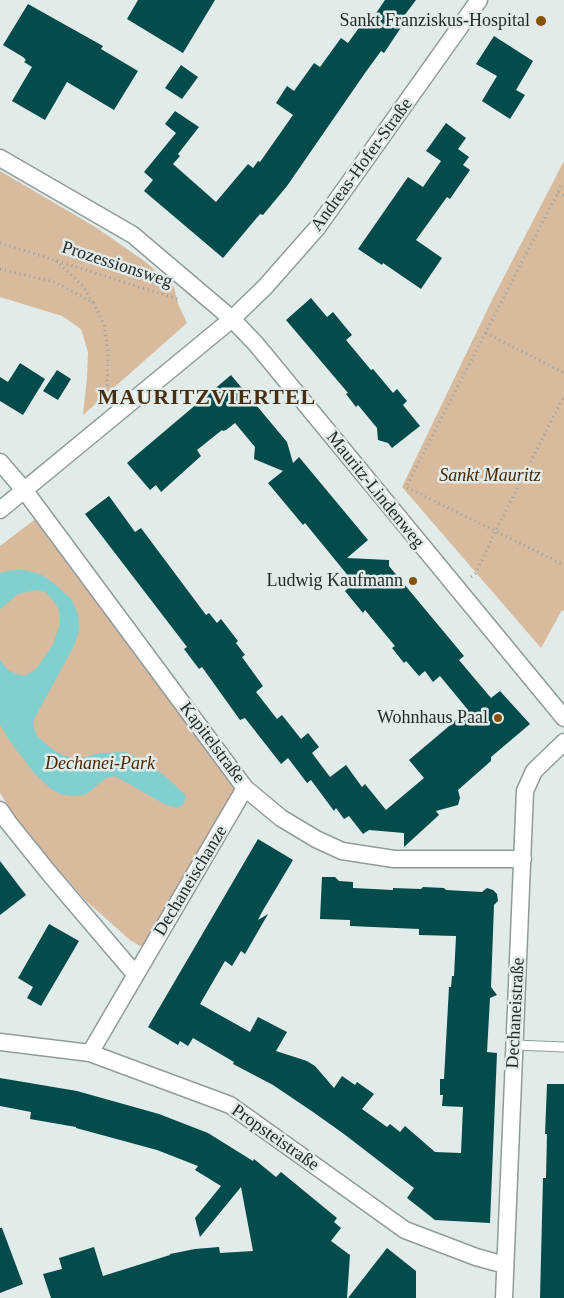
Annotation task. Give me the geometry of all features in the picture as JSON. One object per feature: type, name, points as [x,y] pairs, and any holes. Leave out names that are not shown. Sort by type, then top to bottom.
[{"type":"street","name":"Andreas-Hofer-Straße","points":[[0,510],[232,319],[280,270],[317,228],[479,0]]},
{"type":"street","name":"Mauritz-Lindenweg","points":[[0,158],[133,236],[232,319],[262,352],[564,718]]},
{"type":"street","name":"Kapitelstraße","points":[[0,462],[25,491],[245,788],[281,818],[316,839],[342,851],[394,859],[523,859]]},
{"type":"street","name":"Dechaneistraße","points":[[504,1298],[525,791],[534,772],[564,742]]},
{"type":"street","name":"Dechaneischanze","points":[[90,1053],[245,788]]},
{"type":"street","points":[[0,810],[49,873],[135,974]]},
{"type":"street","name":"Propsteistraße","points":[[0,1042],[90,1053],[230,1105],[404,1230],[476,1257],[505,1265]]},
{"type":"lane","points":[[514,1045],[564,1047]]},
{"type":"path","points":[[561,186],[406,487],[564,565]]},
{"type":"path","points":[[558,193],[564,196]]},
{"type":"path","name":"Prozessionsweg","points":[[0,243],[170,296],[179,299],[185,304]]},
{"type":"path","points":[[55,260],[83,286],[94,303],[104,325],[108,351],[106,400],[117,414]]},
{"type":"path","points":[[0,269],[54,282],[94,303]]},
{"type":"path","points":[[486,333],[564,373]]},
{"type":"path","points":[[456,588],[476,573],[564,396]]},
{"type":"green space","name":"Sankt Mauritz","points":[[564,161],[564,611],[562,610],[541,648],[402,487],[493,298]]},
{"type":"green space","points":[[0,171],[97,228],[147,263],[174,287],[178,304],[187,323],[83,415],[88,352],[81,329],[62,316],[0,297]]},
{"type":"green space","name":"Dechanei-Park","points":[[38,517],[238,788],[146,945],[140,946],[130,940],[85,900],[41,850],[13,814],[0,793],[0,546]]},
{"type":"water","points":[[24,570],[40,574],[54,583],[72,600],[78,614],[79,630],[74,646],[34,719],[34,728],[37,736],[56,752],[79,759],[100,753],[127,752],[164,775],[186,795],[184,804],[177,808],[166,805],[115,776],[106,778],[85,795],[71,796],[60,794],[50,788],[35,774],[12,744],[0,725],[0,660],[7,669],[25,676],[37,668],[53,644],[60,624],[58,608],[45,592],[36,590],[18,594],[0,609],[0,573]]},
{"type":"building","points":[[138,0],[215,0],[183,53],[127,19]]},
{"type":"building","points":[[385,0],[416,0],[401,20],[404,23],[384,53],[381,51],[287,186],[263,215],[260,214],[223,258],[144,191],[153,180],[144,172],[176,133],[165,124],[175,111],[199,127],[178,154],[180,156],[173,164],[216,202],[248,164],[253,168],[258,161],[260,162],[293,115],[276,103],[287,86],[294,91],[314,63],[320,67],[341,38],[348,43],[363,22],[368,25]]},
{"type":"building","points":[[28,4],[103,46],[101,49],[138,71],[114,110],[67,82],[45,120],[12,101],[32,67],[24,62],[26,60],[23,57],[3,45]]},
{"type":"building","points":[[494,36],[533,61],[516,90],[525,95],[510,119],[482,101],[497,76],[476,64]]},
{"type":"building","points":[[181,65],[198,77],[182,99],[165,88]]},
{"type":"building","points":[[446,123],[466,138],[458,149],[469,157],[463,165],[470,170],[450,199],[447,197],[416,240],[442,258],[421,289],[383,263],[382,265],[358,249],[408,177],[423,187],[441,161],[426,151]]},
{"type":"building","points":[[311,298],[327,317],[333,312],[352,335],[346,340],[393,393],[397,389],[407,401],[403,405],[420,426],[392,448],[388,443],[378,440],[377,428],[358,405],[356,407],[346,394],[348,393],[286,320]]},
{"type":"building","points":[[20,363],[45,379],[23,415],[0,401],[0,377],[8,382]]},
{"type":"building","points":[[57,370],[71,379],[58,400],[43,391]]},
{"type":"building","points":[[231,375],[287,442],[293,463],[299,457],[368,540],[347,558],[389,560],[389,566],[464,656],[459,660],[491,698],[500,691],[530,724],[491,757],[491,761],[458,790],[460,798],[458,805],[436,811],[439,815],[404,847],[404,833],[369,830],[363,834],[349,816],[344,819],[336,808],[334,811],[311,780],[307,783],[288,758],[281,764],[245,718],[240,720],[202,667],[199,669],[184,649],[187,647],[85,514],[109,496],[135,532],[141,528],[206,615],[209,613],[217,623],[221,619],[238,641],[236,643],[245,655],[242,657],[263,686],[256,692],[277,719],[282,715],[301,739],[308,733],[319,747],[312,753],[330,777],[346,765],[362,787],[365,784],[386,810],[424,778],[409,760],[468,710],[440,676],[433,682],[425,671],[419,676],[406,661],[404,663],[392,648],[395,646],[365,610],[363,613],[345,591],[354,583],[305,523],[303,525],[268,483],[283,471],[254,459],[255,447],[235,423],[226,430],[222,430],[197,450],[201,456],[161,492],[156,485],[150,490],[127,463]]},
{"type":"building","points":[[258,839],[293,860],[262,912],[258,920],[268,914],[245,954],[241,951],[232,966],[225,961],[200,1004],[250,1032],[258,1017],[287,1032],[276,1051],[307,1061],[315,1066],[334,1088],[342,1076],[355,1085],[357,1082],[374,1094],[362,1109],[387,1127],[390,1124],[400,1132],[405,1126],[435,1152],[461,1153],[463,1107],[442,1106],[443,1095],[440,1095],[440,1079],[444,1079],[449,987],[451,987],[452,976],[454,976],[456,936],[419,935],[419,929],[350,926],[350,920],[320,919],[322,877],[335,877],[339,881],[353,882],[353,888],[393,890],[393,888],[421,889],[423,887],[482,892],[487,888],[497,894],[498,901],[494,905],[491,987],[497,995],[490,998],[487,1052],[497,1053],[490,1223],[435,1220],[407,1198],[414,1188],[344,1134],[273,1085],[233,1064],[234,1062],[193,1038],[188,1046],[180,1041],[178,1045],[148,1027]]},
{"type":"building","points":[[0,861],[26,895],[0,915]]},
{"type":"building","points":[[49,924],[79,941],[41,1006],[27,998],[33,987],[18,978]]},
{"type":"building","points":[[0,1078],[77,1091],[159,1114],[208,1133],[253,1161],[254,1159],[276,1177],[281,1172],[337,1218],[334,1222],[341,1228],[331,1241],[350,1255],[347,1298],[51,1298],[43,1274],[62,1269],[59,1258],[94,1247],[103,1276],[170,1254],[195,1249],[219,1247],[220,1253],[253,1251],[241,1187],[200,1237],[195,1218],[221,1186],[195,1170],[198,1166],[157,1150],[76,1127],[30,1119],[31,1112],[0,1106]]},
{"type":"building","points":[[547,1084],[564,1084],[564,1298],[540,1298],[543,1178],[546,1178]]},
{"type":"building","points":[[0,1228],[2,1228],[23,1284],[0,1293]]},
{"type":"building","points":[[387,1248],[416,1271],[416,1298],[348,1298]]},
{"type":"place","name":"Sankt Franziskus-Hospital","points":[[541,21]]},
{"type":"place","name":"Ludwig Kaufmann","points":[[413,581]]},
{"type":"place","name":"Wohnhaus Paal","points":[[498,718]]},
{"type":"district","name":"MAURITZVIERTEL","points":[[207,398]]}]
